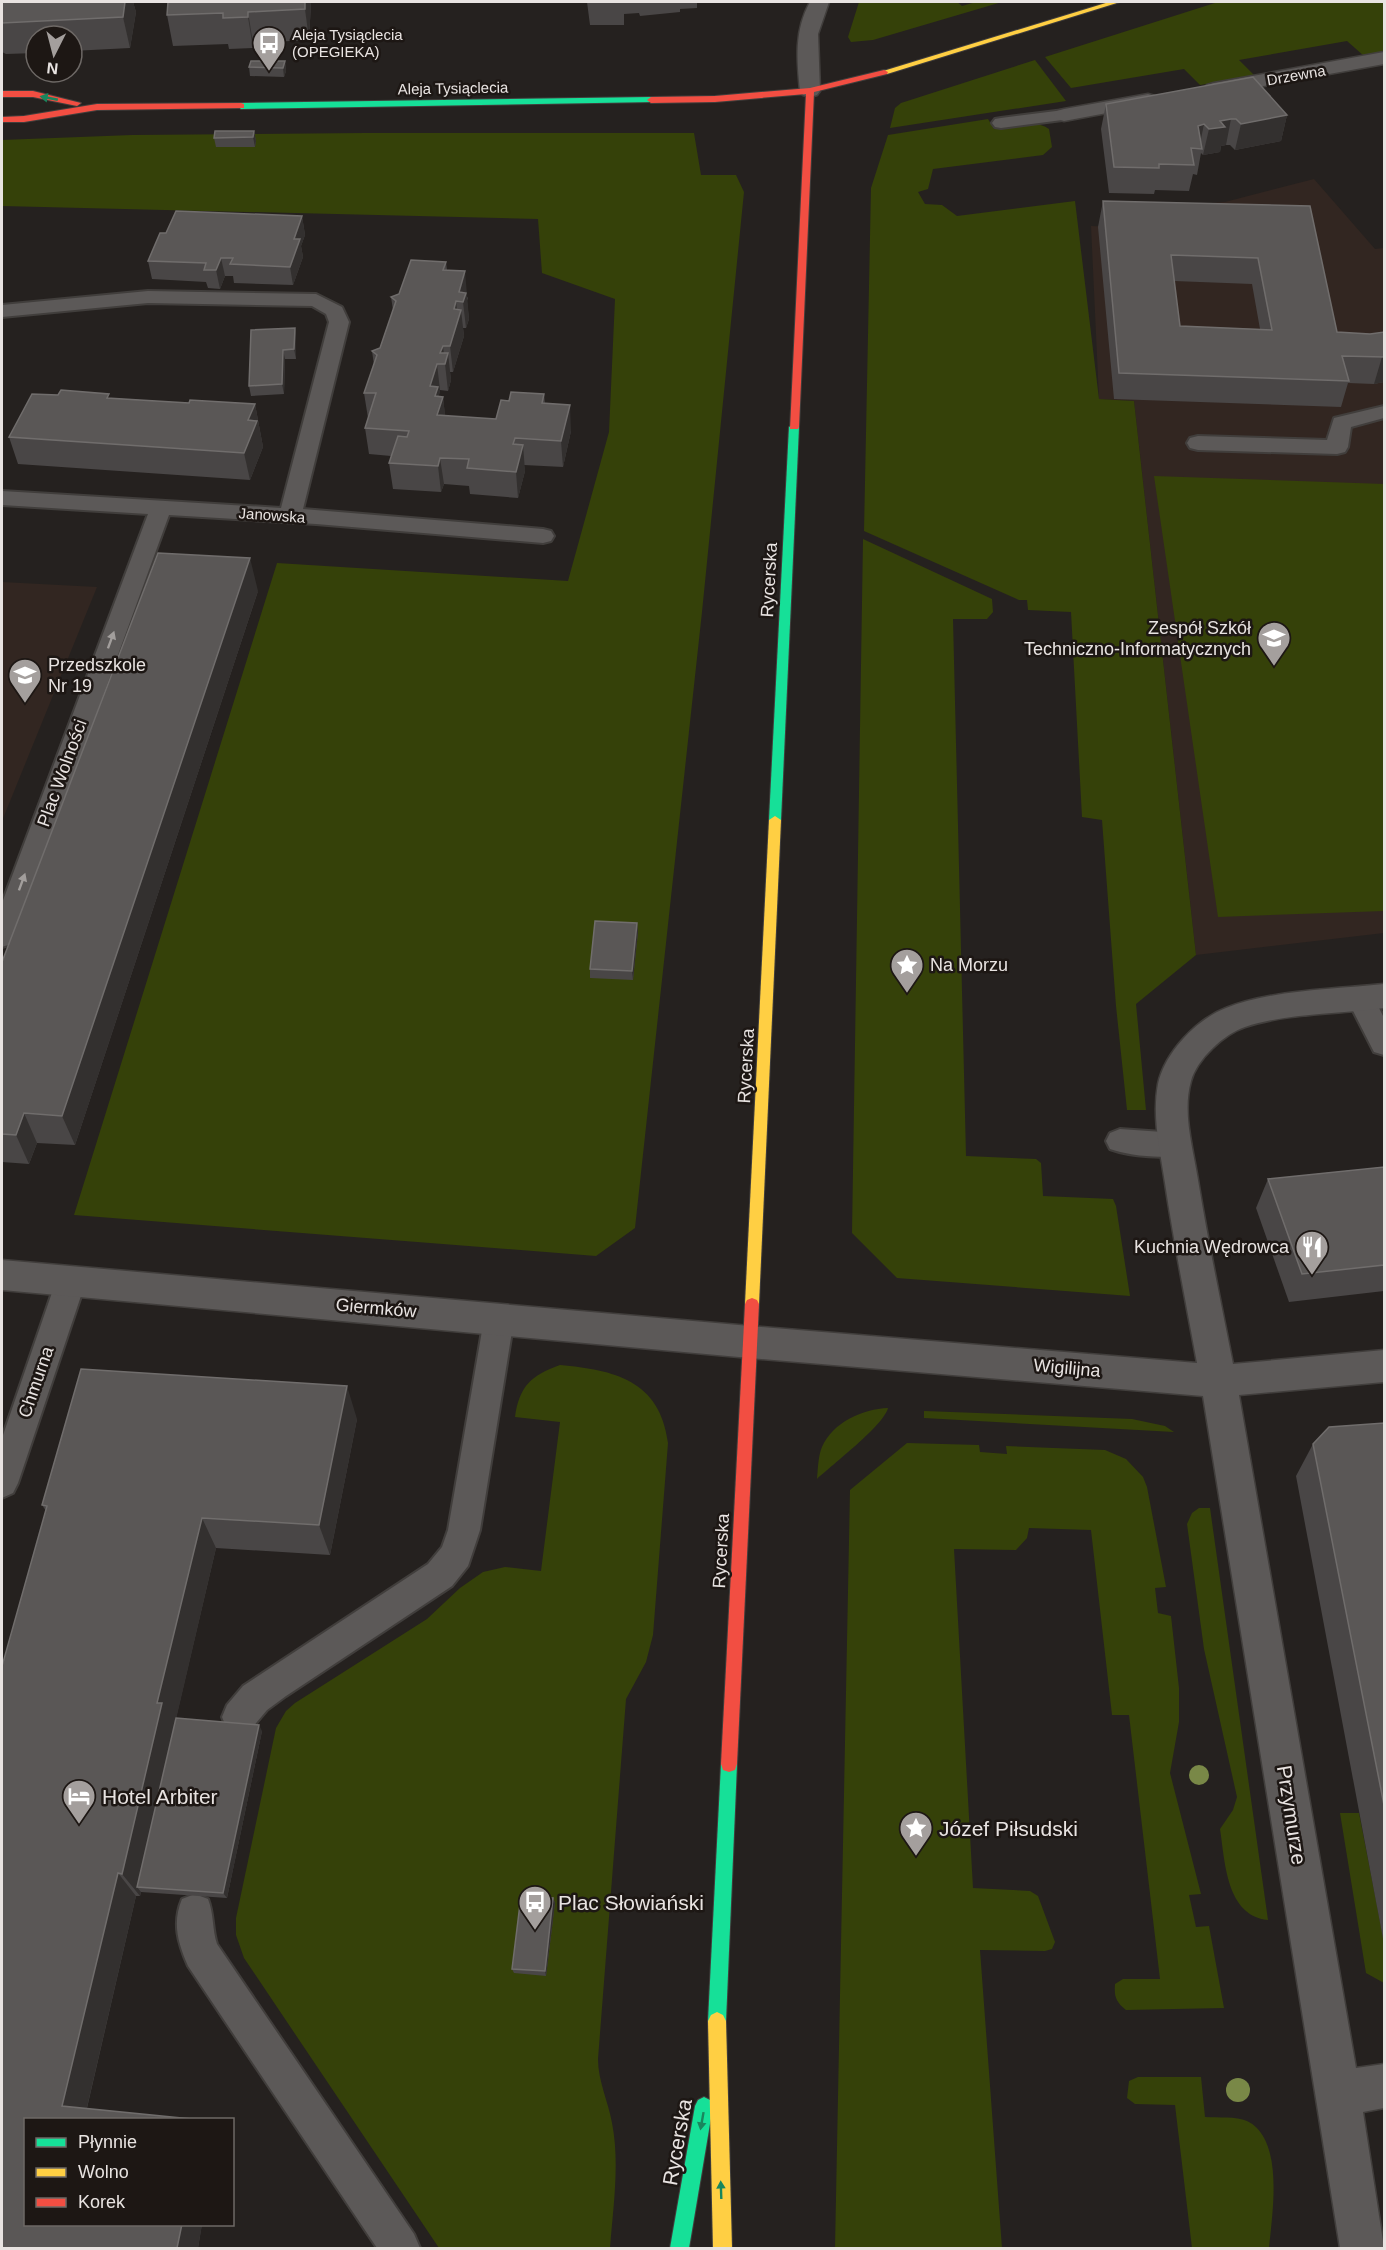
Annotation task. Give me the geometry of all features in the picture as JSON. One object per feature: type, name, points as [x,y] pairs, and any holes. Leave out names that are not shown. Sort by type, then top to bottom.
[{"type":"main road","name":"Aleja Tysiąclecia","points":[[2,120],[24,119],[96,107],[319,106],[715,99],[810,91],[886,72],[1116,2]]},
{"type":"main road","name":"Rycerska","points":[[723,2248],[716,2042],[810,91]]},
{"type":"main road","name":"Aleja Tysiąclecia","points":[[2,94],[33,94],[96,107]]},
{"type":"main road","name":"Rycerska","points":[[679,2248],[716,2042]]},
{"type":"street","points":[[810,91],[807,28],[819,2]]},
{"type":"street","name":"Drzewna","points":[[1199,92],[1384,58]]},
{"type":"street","points":[[1064,115],[1165,98]]},
{"type":"street","name":"Przymurze","points":[[1363,2248],[1220,1381],[1192,1247],[1172,1115],[1175,1081],[1186,1058],[1209,1033],[1235,1017],[1278,1008],[1373,998]]},
{"type":"street","name":"Giermków","points":[[2,1275],[750,1342]]},
{"type":"street","name":"Wigilijna","points":[[750,1342],[1220,1381],[1384,1366]]},
{"type":"street","points":[[1339,2093],[1384,2086]]},
{"type":"lane","points":[[1001,123],[1064,115]]},
{"type":"lane","points":[[2,311],[169,297],[316,300],[335,311],[339,322],[290,516]]},
{"type":"lane","points":[[1198,443],[1337,447],[1341,423],[1384,412]]},
{"type":"lane","name":"Janowska","points":[[2,498],[290,516],[543,536]]},
{"type":"lane","name":"Plac Wolności","points":[[2,937],[161,507]]},
{"type":"lane","points":[[1373,998],[1384,1044]]},
{"type":"lane","points":[[1120,1141],[1177,1145]]},
{"type":"lane","name":"Chmurna","points":[[2,1483],[15,1404],[71,1281]]},
{"type":"lane","points":[[239,1717],[255,1698],[274,1684],[440,1575],[456,1555],[464,1530],[499,1319]]},
{"type":"lane","points":[[195,1912],[195,1932],[201,1953],[400,2248]]},
{"type":"shaded area","name":"Zespół Szkół Techniczno-Informatycznych","points":[[1314,179],[1375,249],[1384,248],[1384,933],[1196,955],[1134,401],[1099,399],[1091,226],[1115,227],[1112,211],[1225,202]]},
{"type":"shaded area","name":"Przedszkole Nr 19","points":[[2,582],[97,587],[2,821]]},
{"type":"green space","points":[[859,2],[957,2],[962,6],[976,2],[1002,2],[873,40],[851,42],[848,37]]},
{"type":"green space","points":[[1218,2],[1384,2],[1384,51],[1364,56],[1347,41],[1239,60],[1255,76],[1200,85],[1184,69],[1071,88],[1045,57]]},
{"type":"green space","points":[[1035,60],[1066,101],[890,128],[895,108],[901,103]]},
{"type":"green space","points":[[988,119],[994,129],[1022,124],[1043,126],[1049,129],[1052,147],[1043,155],[933,169],[928,189],[918,192],[925,204],[942,205],[957,216],[1075,201],[1099,399],[1134,401],[1196,955],[1136,1004],[1146,1110],[1127,1110],[1116,1006],[1102,820],[1082,817],[1071,612],[1028,610],[1027,600],[1019,600],[864,531],[871,188],[888,135]]},
{"type":"green space","points":[[694,133],[701,175],[736,175],[744,192],[702,612],[635,1228],[596,1256],[74,1215],[277,563],[568,581],[609,432],[615,299],[542,273],[538,219],[2,206],[2,140],[132,135]]},
{"type":"green space","points":[[1154,476],[1384,484],[1384,911],[1218,917]]},
{"type":"green space","points":[[863,539],[992,599],[993,612],[987,619],[953,619],[966,1156],[1036,1159],[1041,1163],[1043,1196],[1113,1199],[1130,1296],[897,1278],[852,1233]]},
{"type":"green space","points":[[560,1365],[599,1370],[616,1375],[645,1392],[655,1405],[663,1422],[668,1443],[653,1635],[646,1662],[626,1699],[598,2059],[614,2138],[615,2185],[610,2248],[439,2248],[244,1958],[236,1935],[236,1918],[276,1728],[286,1711],[427,1619],[460,1588],[483,1572],[505,1567],[541,1571],[560,1422],[515,1417],[523,1390],[528,1384],[541,1373]]},
{"type":"green space","points":[[888,1408],[868,1434],[817,1479],[821,1451],[833,1430],[859,1414]]},
{"type":"green space","points":[[924,1411],[1132,1419],[1165,1426],[1174,1432],[924,1418]]},
{"type":"green space","points":[[907,1443],[979,1445],[980,1452],[1007,1454],[1006,1446],[1105,1450],[1126,1459],[1143,1477],[1147,1487],[1166,1587],[1155,1588],[1158,1613],[1171,1616],[1179,1688],[1179,1722],[1170,1773],[1201,1894],[1189,1895],[1196,1927],[1209,1926],[1224,2008],[1126,2010],[1115,1996],[1115,1984],[1123,1979],[1160,1979],[1129,1715],[1112,1715],[1091,1530],[1029,1528],[1027,1538],[1016,1550],[954,1549],[973,1888],[1030,1891],[1038,1896],[1055,1942],[1052,1949],[1045,1951],[980,1950],[1002,2248],[835,2248],[850,1490]]},
{"type":"green space","points":[[1199,1508],[1210,1508],[1268,1920],[1254,1916],[1243,1909],[1230,1885],[1226,1871],[1220,1829],[1233,1810],[1237,1797],[1204,1649],[1187,1524],[1192,1513]]},
{"type":"green space","points":[[1340,1813],[1359,1813],[1384,1942],[1384,1983],[1366,1973]]},
{"type":"green space","points":[[1138,2077],[1201,2077],[1205,2117],[1243,2119],[1259,2130],[1267,2144],[1273,2179],[1269,2248],[1192,2248],[1175,2105],[1135,2104],[1127,2098],[1129,2081]]},
{"type":"building","points":[[2,2],[125,2],[123,17],[2,23]]},
{"type":"building","points":[[168,2],[305,2],[305,9],[248,12],[248,17],[223,18],[223,13],[167,15]]},
{"type":"building","points":[[251,61],[285,61],[283,68],[249,67]]},
{"type":"building","points":[[1253,77],[1287,115],[1241,124],[1236,119],[1231,119],[1220,121],[1225,127],[1209,129],[1204,124],[1198,126],[1202,149],[1191,148],[1194,165],[1159,164],[1159,168],[1114,167],[1106,104]]},
{"type":"building","points":[[215,131],[254,131],[253,137],[214,138]]},
{"type":"building","points":[[1103,201],[1310,206],[1337,332],[1370,334],[1384,332],[1384,357],[1342,356],[1349,381],[1119,373]],"holes":[[[1171,255],[1258,258],[1272,330],[1180,326]]]},
{"type":"building","points":[[176,211],[302,216],[294,239],[300,239],[290,267],[230,264],[233,258],[221,258],[216,270],[204,270],[206,263],[148,261],[160,233],[166,233]]},
{"type":"building","points":[[411,260],[446,262],[443,270],[465,271],[459,292],[466,293],[463,302],[456,301],[454,309],[461,310],[450,346],[443,346],[440,353],[448,353],[445,364],[437,364],[430,386],[438,387],[435,396],[443,397],[437,415],[496,419],[501,400],[509,401],[511,392],[544,394],[542,403],[570,405],[561,441],[515,438],[513,444],[523,445],[516,472],[467,468],[469,459],[440,458],[438,466],[389,463],[398,436],[407,437],[409,431],[365,428],[376,393],[364,393],[377,355],[372,351],[380,348],[396,301],[391,297],[399,294]]},
{"type":"building","points":[[295,328],[294,349],[283,350],[282,384],[249,386],[251,330]]},
{"type":"building","points":[[61,390],[109,394],[107,398],[255,404],[248,420],[257,421],[244,453],[9,437],[32,394],[58,395]]},
{"type":"building","points":[[158,553],[250,558],[62,1116],[24,1113],[16,1135],[2,1134],[2,962]]},
{"type":"building","points":[[595,921],[637,923],[632,971],[590,969]]},
{"type":"building","points":[[1384,1167],[1384,1265],[1302,1274],[1268,1179]]},
{"type":"building","name":"Hotel Arbiter","points":[[81,1369],[347,1386],[319,1525],[202,1518],[157,1703],[162,1703],[123,1870],[122,1874],[118,1873],[62,2106],[182,2118],[24,2118],[24,2226],[182,2226],[177,2248],[2,2248],[2,1666],[47,1506],[42,1505]]},
{"type":"building","points":[[1384,1423],[1384,1805],[1313,1444],[1329,1427]]},
{"type":"building","points":[[176,1718],[259,1725],[223,1893],[137,1887]]},
{"type":"building","points":[[521,1896],[553,1898],[545,1971],[512,1969]]},
{"type":"traffic: fast","points":[[241,106],[651,100]]},
{"type":"traffic: fast","points":[[775,820],[794,427]]},
{"type":"traffic: fast","points":[[717,2021],[729,1764]]},
{"type":"traffic: fast","points":[[679,2248],[704,2106]]},
{"type":"traffic: slow","points":[[884,72],[1116,2]]},
{"type":"traffic: slow","points":[[752,1304],[775,820]]},
{"type":"traffic: slow","points":[[717,2021],[723,2248]]},
{"type":"traffic: jam","points":[[651,100],[715,99],[810,91],[884,72]]},
{"type":"traffic: jam","points":[[794,427],[810,91]]},
{"type":"traffic: jam","points":[[2,94],[33,94],[77,103]]},
{"type":"traffic: jam","points":[[2,120],[24,119],[97,107],[241,106]]},
{"type":"traffic: jam","points":[[729,1764],[752,1304]]},
{"type":"place","name":"Aleja Tysiąclecia (OPEGIEKA)","points":[[269,72]]},
{"type":"place","name":"Zespół Szkół Techniczno-Informatycznych","points":[[1274,667]]},
{"type":"place","name":"Przedszkole Nr 19","points":[[25,704]]},
{"type":"place","name":"Na Morzu","points":[[907,994]]},
{"type":"place","name":"Kuchnia Wędrowca","points":[[1312,1276]]},
{"type":"place","name":"Hotel Arbiter","points":[[79,1825]]},
{"type":"place","name":"Józef Piłsudski","points":[[916,1857]]},
{"type":"place","name":"Plac Słowiański","points":[[535,1931]]}]
